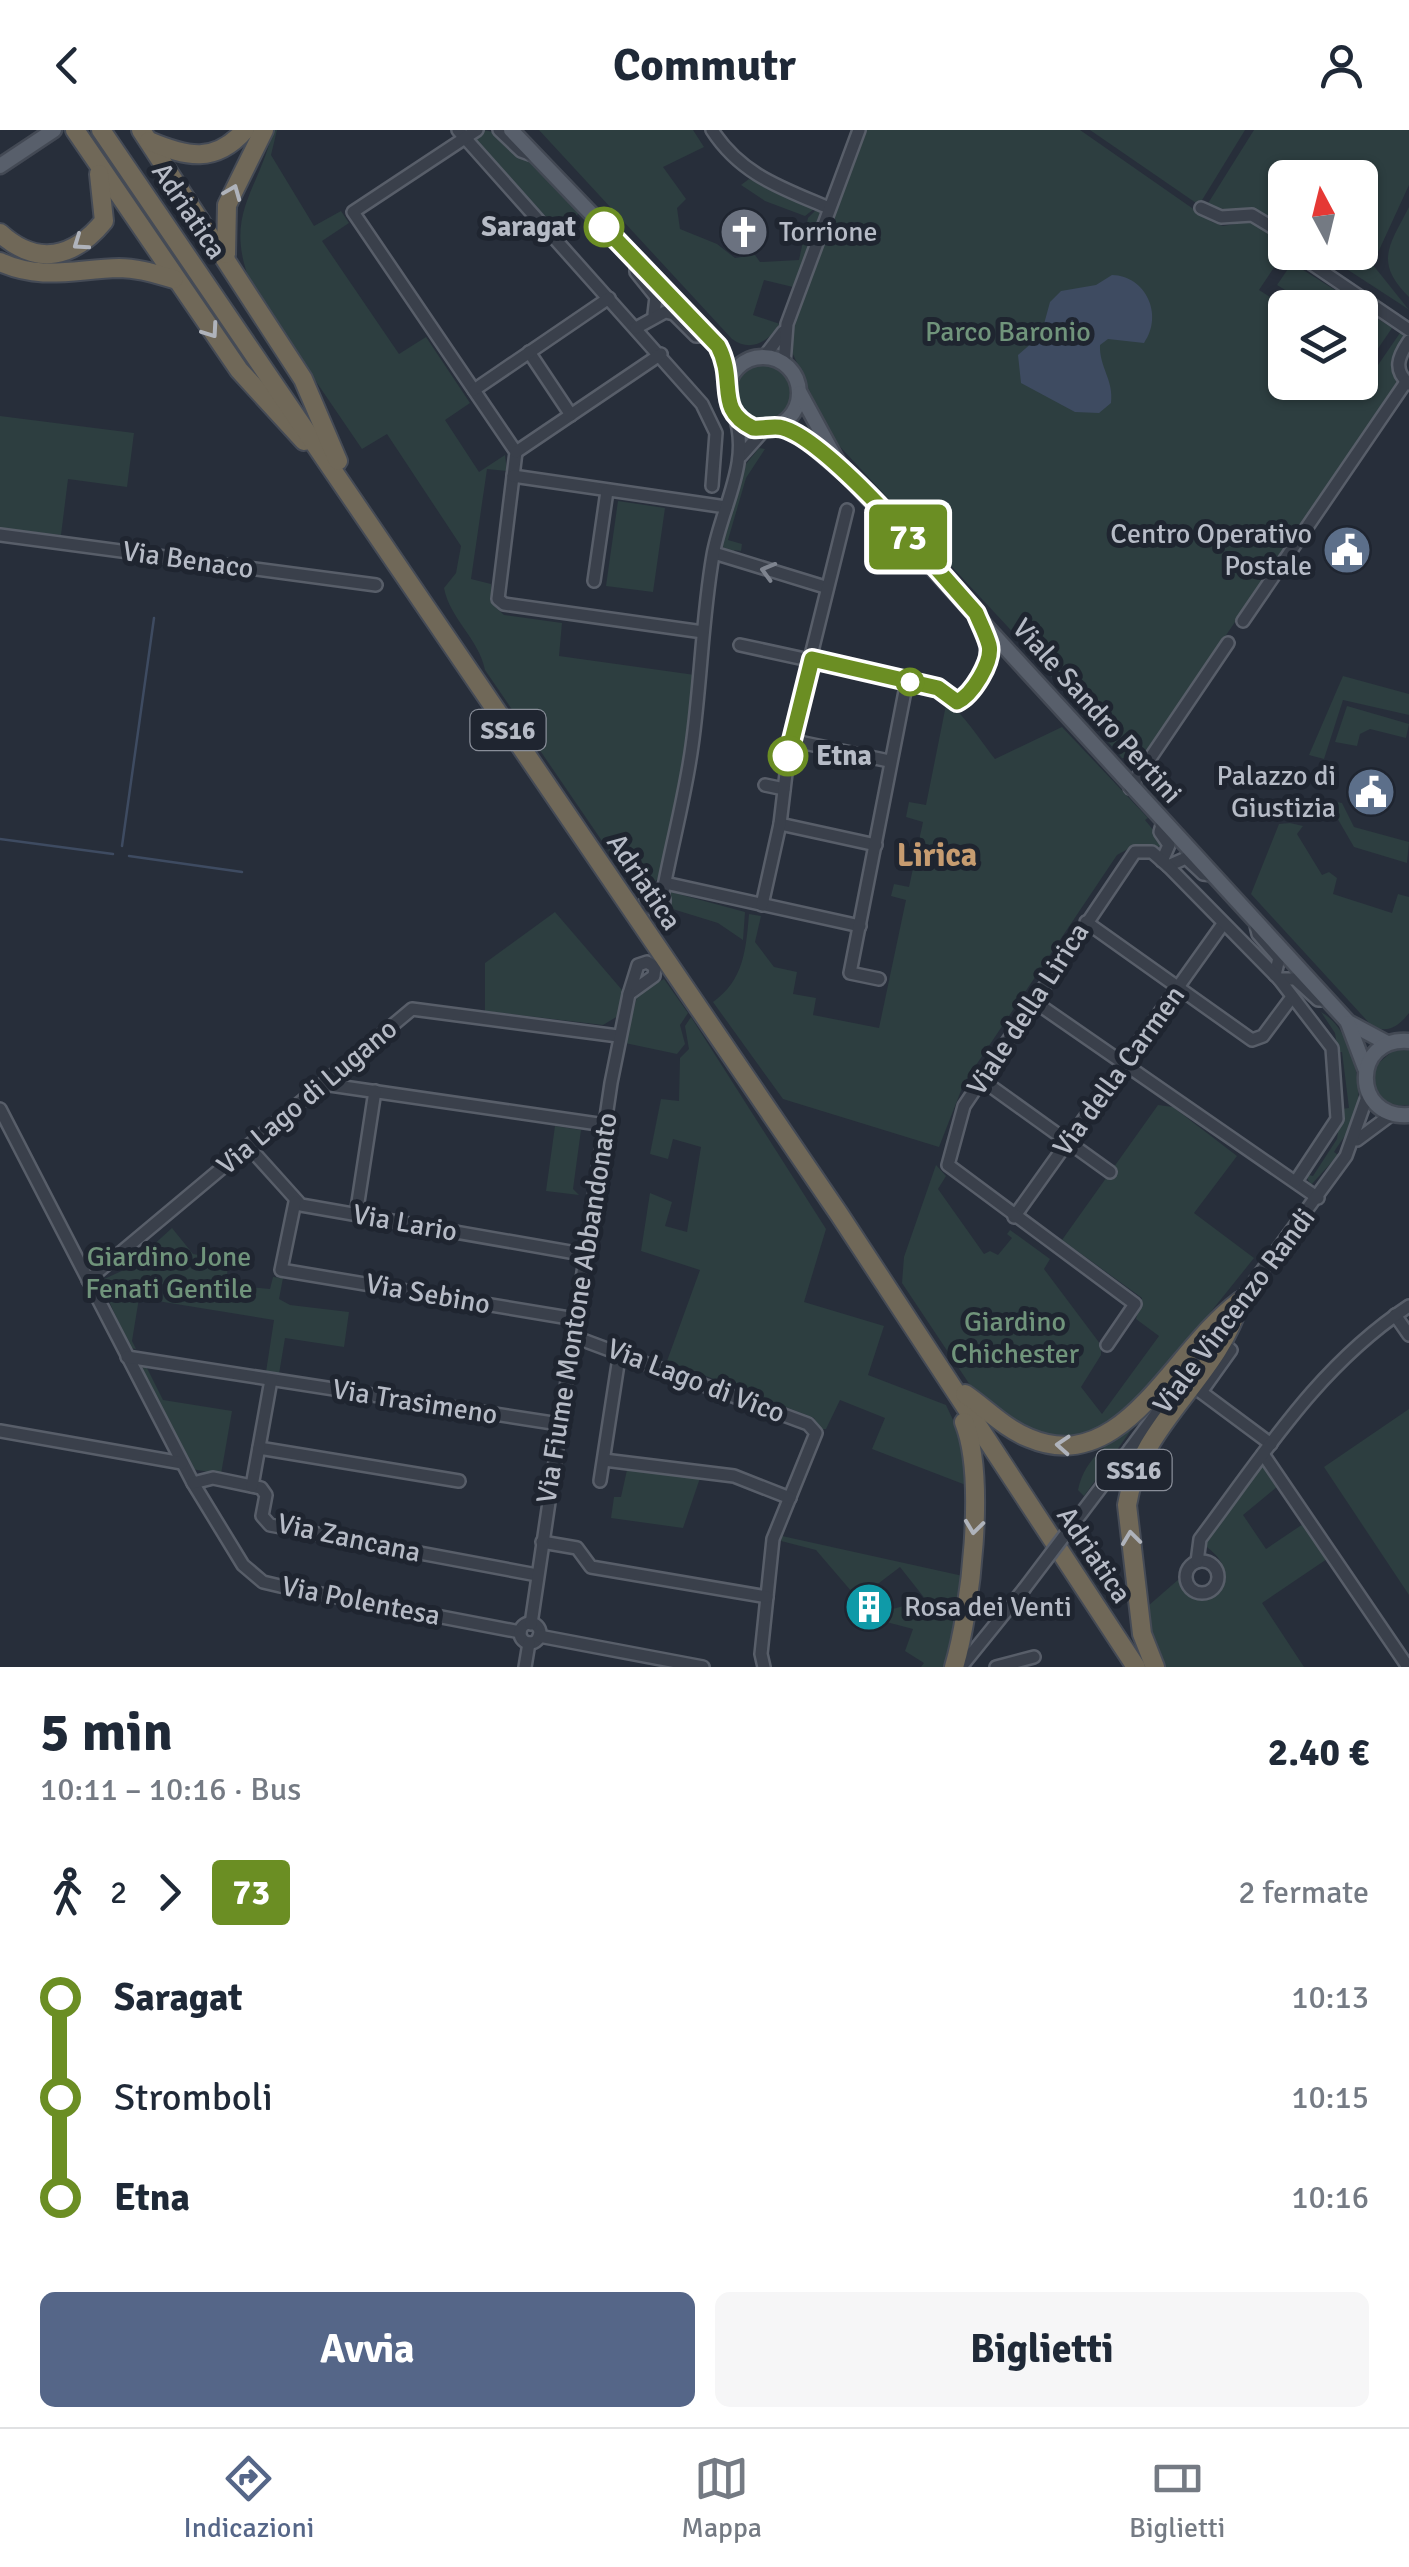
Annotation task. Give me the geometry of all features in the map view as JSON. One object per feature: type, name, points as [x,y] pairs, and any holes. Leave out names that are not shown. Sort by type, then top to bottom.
[{"type":"highway","name":"SS16","points":[[74,130],[174,278],[271,410],[334,463]]},
{"type":"highway","name":"Adriatica","points":[[101,130],[334,463]]},
{"type":"highway","name":"Adriatica","points":[[114,130],[961,1396],[1147,1667]]},
{"type":"highway","name":"SS16","points":[[145,135],[190,156],[213,156],[245,130]]},
{"type":"highway","points":[[227,260],[226,206],[264,130]]},
{"type":"highway","name":"SS16","points":[[145,135],[303,379],[334,463]]},
{"type":"highway","name":"SS16","points":[[0,233],[36,256],[64,255],[90,240],[104,221],[97,164]]},
{"type":"highway","points":[[0,262],[25,273],[54,276],[116,268],[174,278]]},
{"type":"highway","name":"SS16","points":[[961,1396],[1026,1438],[1046,1444],[1084,1446],[1123,1426],[1193,1343],[1240,1301]]},
{"type":"highway","name":"SS16","points":[[1155,1667],[1142,1634],[1126,1505],[1130,1485],[1148,1444],[1222,1343],[1240,1301]]},
{"type":"highway","name":"SS16","points":[[960,1667],[978,1488],[961,1396]]},
{"type":"highway","name":"Adriatica","points":[[961,1396],[1133,1667]]},
{"type":"main road","points":[[511,130],[713,341],[730,379],[727,397],[734,414],[753,428],[772,428],[794,411],[799,390],[784,364],[756,359],[713,341]]},
{"type":"main road","points":[[0,166],[50,133]]},
{"type":"main road","points":[[730,379],[756,359]]},
{"type":"main road","name":"Viale Sandro Pertini","points":[[799,390],[814,425],[850,478]]},
{"type":"main road","name":"Viale Sandro Pertini","points":[[772,428],[798,434],[850,478],[1348,1022],[1386,1043]]},
{"type":"main road","name":"Viale Sandro Pertini","points":[[1348,1022],[1366,1068],[1368,1094]]},
{"type":"main road","points":[[1366,1068],[1373,1053],[1386,1043],[1407,1038]]},
{"type":"main road","points":[[1368,1094],[1392,1114],[1409,1115]]},
{"type":"street","points":[[477,130],[462,134],[353,212],[516,452],[498,599],[504,604],[704,632]]},
{"type":"street","points":[[499,130],[521,151],[535,156]]},
{"type":"street","points":[[712,130],[727,153],[752,176],[830,208]]},
{"type":"street","points":[[784,364],[788,324],[855,131]]},
{"type":"street","points":[[462,134],[662,354],[702,404],[716,433],[712,486]]},
{"type":"street","points":[[1201,208],[1221,217],[1252,215],[1268,225]]},
{"type":"street","points":[[636,260],[636,272],[656,297],[654,314]]},
{"type":"street","points":[[1321,270],[1409,330]]},
{"type":"street","points":[[474,390],[609,298]]},
{"type":"street","points":[[636,328],[654,314],[674,314],[696,336],[713,341]]},
{"type":"street","points":[[756,359],[788,324]]},
{"type":"street","points":[[1244,621],[1407,382],[1400,374],[1399,360],[1409,341]]},
{"type":"street","points":[[530,352],[570,414]]},
{"type":"street","points":[[516,452],[662,354]]},
{"type":"street","points":[[658,895],[677,843],[714,552],[741,456],[741,433],[734,414]]},
{"type":"street","points":[[741,456],[772,428]]},
{"type":"street","points":[[513,476],[726,507]]},
{"type":"street","points":[[594,581],[607,490]]},
{"type":"street","points":[[762,905],[780,824],[790,740],[812,659],[824,586],[847,510]]},
{"type":"street","name":"Via Benaco","points":[[0,535],[376,585]]},
{"type":"street","points":[[714,552],[824,586]]},
{"type":"street","points":[[740,644],[938,688],[957,702],[966,698],[990,650],[976,613]]},
{"type":"street","points":[[1130,788],[1228,643]]},
{"type":"street","points":[[879,978],[850,972],[907,682]]},
{"type":"street","points":[[790,740],[889,761]]},
{"type":"street","points":[[764,785],[784,789]]},
{"type":"street","points":[[1163,820],[1160,832],[1169,846],[1165,864],[1277,977],[1332,1048],[1338,1110],[1334,1124],[1296,1182]]},
{"type":"street","points":[[780,824],[876,845]]},
{"type":"street","name":"Viale della Lirica","points":[[1107,1345],[1135,1304],[948,1165],[964,1106],[1135,852],[1152,852],[1165,864],[1186,858],[1203,874],[1213,875]]},
{"type":"street","points":[[665,883],[860,926]]},
{"type":"street","points":[[1255,921],[1258,934],[1279,958],[1277,977]]},
{"type":"street","points":[[1086,922],[1252,1040],[1263,1036],[1292,997]]},
{"type":"street","name":"Via della Carmen","points":[[1014,1217],[1224,924]]},
{"type":"street","points":[[1277,977],[1295,978],[1318,1000],[1328,1000]]},
{"type":"street","name":"Via Fiume Montone Abbandonato","points":[[526,1628],[618,1036],[629,994]]},
{"type":"street","points":[[1032,1000],[1318,1198]]},
{"type":"street","name":"Via Lago di Lugano","points":[[88,1280],[418,1008],[618,1036]]},
{"type":"street","points":[[982,1080],[1110,1172]]},
{"type":"street","points":[[323,1084],[606,1125]]},
{"type":"street","points":[[356,1215],[375,1092]]},
{"type":"street","name":"Viale Vincenzo Randi","points":[[960,1667],[1024,1589],[1318,1198],[1354,1143],[1368,1094]]},
{"type":"street","name":"Via Polentesa","points":[[0,1109],[192,1483],[243,1566],[263,1582],[526,1628]]},
{"type":"street","name":"Viale Vincenzo Randi","points":[[1354,1143],[1392,1114]]},
{"type":"street","points":[[248,1146],[296,1202]]},
{"type":"street","name":"Via Lario","points":[[296,1202],[587,1255]]},
{"type":"street","name":"Via Sebino","points":[[296,1202],[280,1270],[575,1320]]},
{"type":"street","points":[[1197,1562],[1200,1539],[1336,1362],[1409,1306]]},
{"type":"street","points":[[1395,1315],[1409,1336]]},
{"type":"street","name":"Via Lago di Vico","points":[[572,1336],[808,1424],[816,1433],[790,1498]]},
{"type":"street","points":[[1222,1343],[1231,1350],[1201,1392],[1267,1449],[1408,1667]]},
{"type":"street","points":[[600,1481],[620,1351]]},
{"type":"street","name":"Via Trasimeno","points":[[128,1357],[560,1424]]},
{"type":"street","points":[[252,1486],[271,1380]]},
{"type":"street","points":[[0,1432],[182,1463]]},
{"type":"street","points":[[259,1448],[459,1481]]},
{"type":"street","points":[[604,1460],[734,1476],[790,1498],[773,1539],[763,1660],[752,1667]]},
{"type":"street","name":"Via Zancana","points":[[192,1483],[213,1478],[252,1486],[266,1496],[262,1516],[270,1525],[537,1574]]},
{"type":"street","points":[[542,1542],[577,1548],[591,1567],[767,1597]]},
{"type":"street","points":[[526,1628],[521,1638],[703,1667]]},
{"type":"street","points":[[525,1667],[534,1640]]},
{"type":"street","points":[[996,1667],[1034,1657]]},
{"type":"green space","points":[[273,130],[277,130],[271,155],[314,226],[341,211],[349,223],[322,241],[399,354],[426,337],[470,403],[445,420],[479,472],[505,455],[507,471],[487,469],[471,579],[491,584],[492,604],[504,615],[562,623],[559,656],[695,675],[681,801],[664,873],[653,883],[630,882],[485,670],[444,588],[456,573],[461,546],[387,434],[362,449],[253,289],[244,263],[241,223]]},
{"type":"green space","points":[[484,130],[498,134],[525,152],[580,212],[560,232],[473,138]]},
{"type":"green space","points":[[539,130],[693,130],[704,147],[663,167],[686,199],[677,208],[680,229],[717,244],[735,258],[755,255],[760,262],[799,260],[808,218],[816,210],[821,213],[793,287],[764,280],[753,315],[780,324],[776,330],[753,345],[732,339]]},
{"type":"green space","name":"Parco Baronio","points":[[867,130],[1080,130],[1212,222],[1223,226],[1252,221],[1268,232],[1268,270],[1272,270],[1259,290],[1268,296],[1268,400],[1378,400],[1378,365],[1402,330],[1409,335],[1398,353],[1396,384],[1143,758],[1122,758],[1008,627],[830,436],[792,352],[793,326]]},
{"type":"green space","points":[[1090,130],[1245,130],[1199,205]]},
{"type":"green space","points":[[1254,130],[1409,130],[1409,185],[1378,252],[1378,160],[1268,160],[1268,216],[1207,205]]},
{"type":"green space","points":[[749,179],[814,209],[805,216],[765,201],[741,185]]},
{"type":"green space","points":[[1409,207],[1409,297],[1391,274],[1388,254]]},
{"type":"green space","points":[[1287,270],[1303,270],[1335,290],[1285,290],[1277,285]]},
{"type":"green space","points":[[1348,270],[1377,270],[1409,310]]},
{"type":"green space","points":[[1378,319],[1392,328],[1378,349]]},
{"type":"green space","points":[[762,365],[783,374],[792,395],[783,416],[762,425],[741,416],[732,395],[741,374]]},
{"type":"green space","points":[[0,416],[134,433],[127,487],[68,479],[61,535],[0,528]]},
{"type":"green space","points":[[759,448],[765,449],[746,478],[728,540],[742,544],[741,551],[734,550],[739,559],[730,556],[722,545],[746,464]]},
{"type":"green space","points":[[618,501],[665,508],[653,592],[606,586]]},
{"type":"green space","points":[[1343,676],[1409,694],[1409,715],[1343,700],[1324,759],[1309,755]]},
{"type":"green space","points":[[918,686],[931,691],[944,699],[917,694]]},
{"type":"green space","points":[[947,701],[995,759],[1062,727],[1148,818],[1145,820],[1163,842],[1161,847],[1137,844],[1117,855],[964,1083],[939,1147],[783,1099],[713,1002],[737,974],[749,914],[761,916],[755,942],[774,967],[797,972],[793,994],[816,998],[813,1015],[879,1028],[906,900],[891,896],[894,884],[909,887],[923,822],[906,817],[909,802],[926,805]]},
{"type":"green space","points":[[1347,706],[1409,724],[1406,738],[1370,729],[1360,734],[1357,746],[1335,742]]},
{"type":"green space","points":[[1321,799],[1342,803],[1354,827],[1409,842],[1407,863],[1354,847],[1332,809],[1315,817]]},
{"type":"green space","points":[[1279,824],[1303,826],[1297,834],[1322,875],[1329,872],[1337,878],[1333,894],[1392,913],[1398,894],[1409,897],[1409,1013],[1392,1028],[1371,1025],[1251,894]]},
{"type":"green space","points":[[671,892],[745,912],[743,940],[718,923],[666,907]]},
{"type":"green space","points":[[555,912],[622,990],[618,1016],[603,1025],[485,1011],[485,963]]},
{"type":"green space","points":[[664,979],[688,1013],[680,1025],[685,1044],[677,1054],[625,1043],[638,993]]},
{"type":"green space","points":[[1321,1012],[1347,1042],[1356,1070],[1358,1098],[1353,1122],[1334,1152],[1338,1155],[1311,1185],[1305,1174],[1313,1176],[1337,1139],[1341,1109],[1349,1108],[1342,1052],[1338,1052],[1335,1033]]},
{"type":"green space","points":[[691,1017],[826,1229],[804,1302],[884,1326],[868,1375],[946,1405],[961,1437],[971,1487],[872,1449],[885,1418],[840,1400],[826,1429],[820,1429],[814,1418],[667,1361],[700,1270],[641,1251],[650,1193],[672,1202],[665,1226],[687,1232],[701,1147],[673,1139],[668,1159],[650,1154],[661,1099],[679,1101],[680,1058],[689,1049],[685,1026]]},
{"type":"green space","points":[[1395,1049],[1409,1050],[1409,1105],[1386,1101],[1374,1084],[1374,1067]]},
{"type":"green space","name":"Giardino Chichester","points":[[1158,1105],[1173,1107],[1237,1156],[1194,1213],[1254,1258],[1121,1424],[1075,1442],[1026,1433],[978,1397],[902,1283],[904,1257],[936,1165],[946,1176],[938,1189],[984,1254],[990,1251],[998,1255],[1012,1238],[1007,1234],[1010,1230],[1050,1259],[1044,1269],[1101,1345],[1101,1355],[1081,1387],[1102,1414],[1159,1336],[1136,1319],[1142,1298],[1062,1240]]},
{"type":"green space","points":[[555,1126],[581,1130],[573,1189],[579,1195],[546,1191]]},
{"type":"green space","name":"Giardino Jone Fenati Gentile","points":[[172,1228],[193,1254],[228,1260],[227,1277],[217,1276],[215,1284],[270,1289],[273,1277],[283,1278],[279,1299],[290,1305],[349,1312],[344,1347],[285,1338],[279,1374],[266,1372],[274,1320],[139,1298],[132,1341],[136,1349],[130,1348],[100,1281],[128,1268]]},
{"type":"green space","points":[[146,1366],[163,1400],[232,1411],[221,1474],[191,1469],[141,1368]]},
{"type":"green space","points":[[1409,1409],[1409,1595],[1324,1467]]},
{"type":"green space","points":[[1139,1419],[1084,1496],[1078,1490],[1094,1458]]},
{"type":"green space","points":[[1263,1460],[1278,1486],[1243,1515],[1266,1549],[1303,1524],[1327,1559],[1262,1603],[1304,1667],[1166,1667],[1150,1631],[1148,1606],[1179,1579],[1188,1592],[1201,1597],[1224,1584],[1220,1560],[1202,1543]]},
{"type":"green space","points":[[627,1470],[700,1478],[683,1528],[611,1518],[614,1497],[621,1497]]},
{"type":"green space","points":[[782,1536],[963,1576],[949,1667],[921,1667],[924,1663],[905,1651],[913,1629],[875,1619],[874,1614],[926,1600],[900,1567],[858,1599],[816,1550],[781,1541]]},
{"type":"water","points":[[1112,275],[1134,282],[1148,299],[1152,309],[1150,332],[1144,343],[1108,339],[1100,345],[1111,403],[1099,413],[1075,412],[1021,383],[1018,355],[1041,335],[1050,302],[1061,291],[1096,285]]},
{"type":"waterway","points":[[122,846],[154,618]]},
{"type":"waterway","points":[[0,839],[113,854]]},
{"type":"waterway","points":[[129,856],[242,872]]},
{"type":"bus line","name":"73","points":[[604,227],[718,346],[728,365],[729,406],[742,423],[753,428],[778,426],[798,434],[850,478],[976,613],[988,641],[987,660],[966,698],[957,702],[938,688],[812,659],[788,756]]},
{"type":"place","name":"Saragat","points":[[604,227]]},
{"type":"place","name":"Torrione","points":[[744,232]]},
{"type":"place","name":"Centro Operativo Postale","points":[[1347,550]]},
{"type":"place","name":"Etna","points":[[788,756]]},
{"type":"place","name":"Palazzo di Giustizia","points":[[1371,792]]},
{"type":"place","name":"Rosa dei Venti","points":[[869,1607]]},
{"type":"district","name":"Lirica","points":[[937,855]]}]
